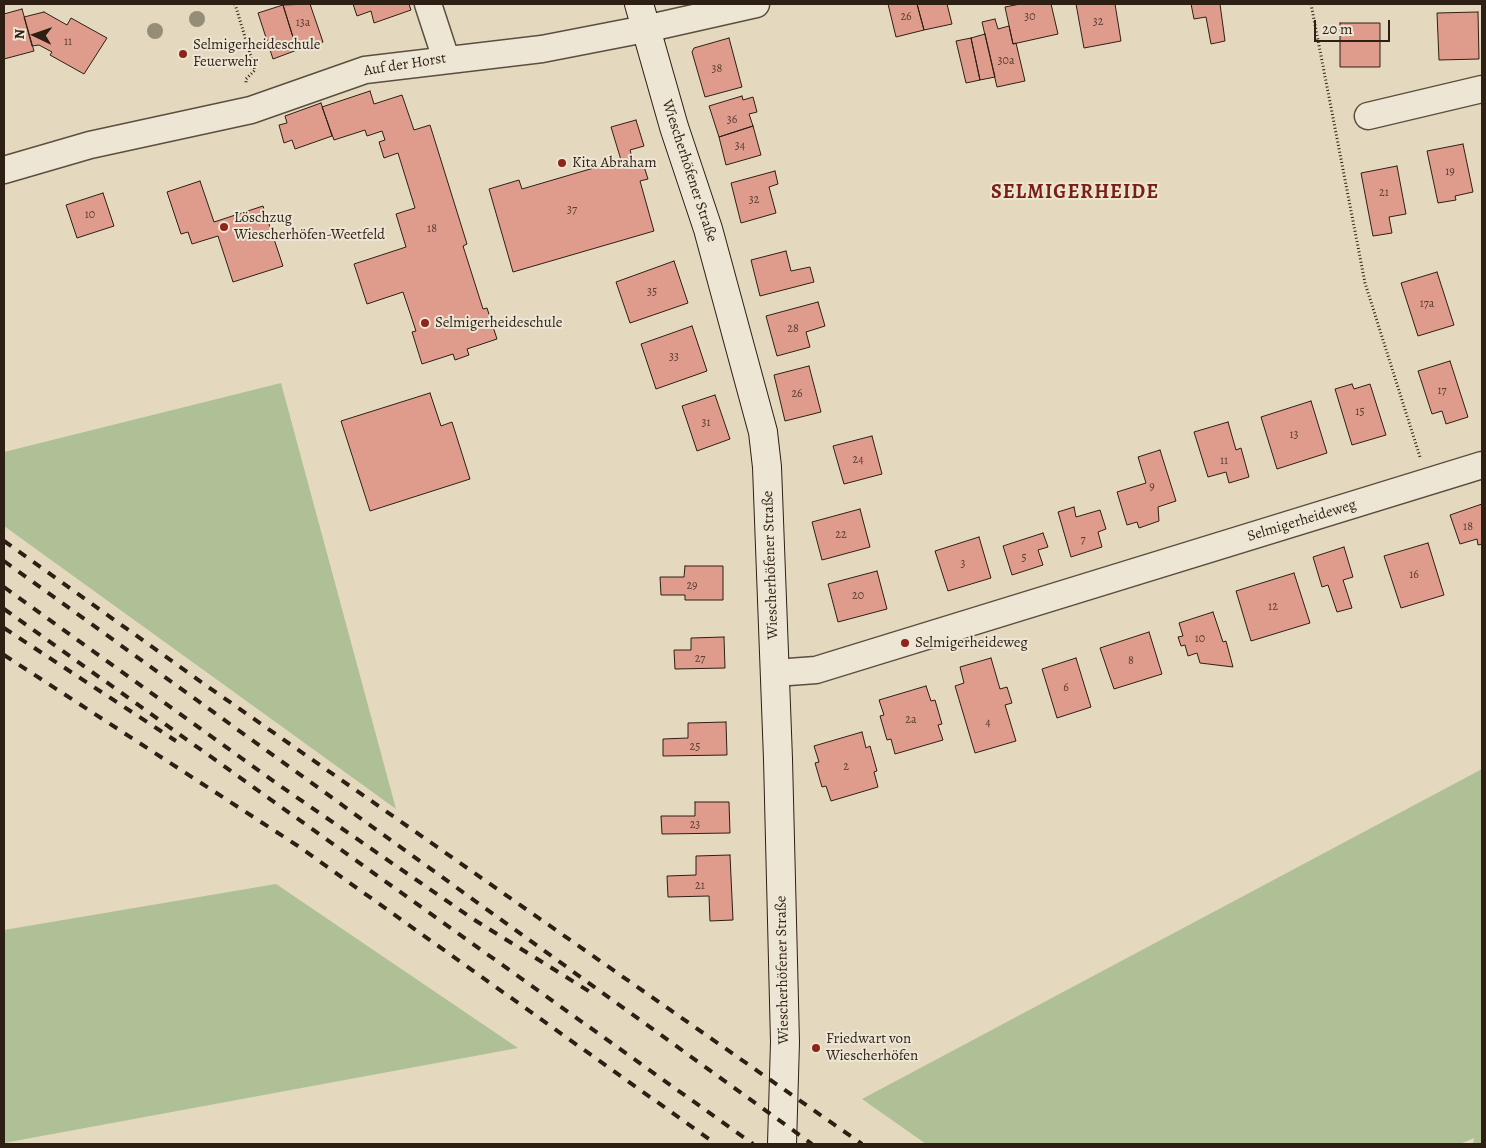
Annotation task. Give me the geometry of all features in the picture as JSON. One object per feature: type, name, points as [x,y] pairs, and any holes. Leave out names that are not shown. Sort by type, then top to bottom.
[{"type":"street","points":[[428,4],[446,59]]},
{"type":"street","name":"Auf der Horst","points":[[4,170],[90,145],[251,110],[365,70],[542,49],[642,16],[756,4]]},
{"type":"street","name":"Wiescherhöfener Straße","points":[[642,16],[708,229],[763,432],[768,467],[785,1042],[782,1144]]},
{"type":"street","points":[[1368,116],[1482,89]]},
{"type":"street","name":"Selmigerheideweg","points":[[775,674],[825,667],[1482,465]]},
{"type":"path","points":[[235,4],[255,70],[246,78],[245,96],[251,110]]},
{"type":"path","points":[[1311,4],[1365,283],[1428,482]]},
{"type":"green space","points":[[281,383],[396,809],[4,526],[4,452]]},
{"type":"green space","points":[[1482,769],[1482,1144],[1473,1144],[1474,1138],[1460,1144],[926,1144],[862,1099]]},
{"type":"green space","points":[[276,884],[518,1048],[4,1143],[4,930]]},
{"type":"building","points":[[310,4],[323,42],[297,50],[283,5]]},
{"type":"building","points":[[353,4],[409,4],[411,10],[374,23],[371,11],[357,16]]},
{"type":"building","points":[[888,4],[917,4],[924,30],[896,37]]},
{"type":"building","points":[[917,4],[947,4],[952,24],[924,30]]},
{"type":"building","points":[[1020,4],[1051,4],[1058,34],[1013,44],[1005,7]]},
{"type":"building","points":[[1076,4],[1115,4],[1121,41],[1084,48]]},
{"type":"building","points":[[1191,4],[1220,4],[1225,41],[1211,44],[1206,17],[1194,19]]},
{"type":"building","points":[[283,5],[297,50],[273,59],[258,13]]},
{"type":"building","points":[[22,9],[34,51],[4,59],[4,14]]},
{"type":"building","points":[[44,12],[67,25],[71,18],[107,38],[84,74],[50,55],[52,52],[39,45],[32,46],[24,17]]},
{"type":"building","points":[[1478,12],[1479,59],[1439,60],[1437,13]]},
{"type":"building","points":[[995,19],[998,29],[1009,26],[1013,44],[1016,43],[1025,81],[997,87],[982,22]]},
{"type":"building","points":[[1340,23],[1380,23],[1380,67],[1340,67]]},
{"type":"building","points":[[985,34],[995,77],[980,80],[971,38]]},
{"type":"building","points":[[729,38],[742,87],[705,97],[692,52],[694,48]]},
{"type":"building","points":[[971,38],[980,80],[966,83],[956,41]]},
{"type":"building","points":[[370,91],[374,104],[402,95],[414,130],[430,125],[467,244],[463,246],[483,309],[487,308],[497,339],[467,349],[469,355],[455,360],[453,354],[422,364],[412,332],[416,331],[403,292],[367,304],[354,264],[406,247],[396,214],[415,208],[398,153],[384,158],[379,142],[385,140],[382,131],[367,136],[365,130],[334,140],[322,107]]},
{"type":"building","points":[[742,96],[743,100],[753,97],[757,112],[749,114],[753,126],[719,137],[709,106]]},
{"type":"building","points":[[321,103],[332,136],[295,149],[292,140],[284,143],[279,125],[287,123],[285,116]]},
{"type":"building","points":[[636,120],[644,146],[630,150],[634,163],[642,160],[648,179],[640,181],[654,231],[513,272],[489,189],[519,180],[522,189],[621,160],[611,127]]},
{"type":"building","points":[[753,126],[761,155],[726,165],[719,137]]},
{"type":"building","points":[[1463,144],[1473,192],[1455,196],[1456,200],[1438,203],[1427,151]]},
{"type":"building","points":[[1397,166],[1406,214],[1389,217],[1392,233],[1373,236],[1361,173]]},
{"type":"building","points":[[775,171],[778,184],[769,187],[776,213],[741,223],[731,183]]},
{"type":"building","name":"Löschzug Wiescherhöfen-Weetfeld","points":[[200,181],[214,222],[263,206],[283,266],[233,282],[218,236],[192,244],[188,232],[181,234],[167,192]]},
{"type":"building","points":[[103,193],[114,226],[77,238],[66,205]]},
{"type":"building","points":[[786,251],[791,271],[810,267],[814,282],[760,296],[751,260]]},
{"type":"building","points":[[674,261],[688,303],[630,323],[616,282]]},
{"type":"building","points":[[1437,272],[1454,325],[1418,336],[1401,283]]},
{"type":"building","points":[[818,302],[825,326],[806,332],[810,347],[777,356],[766,316]]},
{"type":"building","points":[[692,326],[707,371],[656,389],[641,344]]},
{"type":"building","points":[[1450,361],[1468,417],[1446,424],[1442,411],[1432,414],[1418,371]]},
{"type":"building","points":[[809,366],[821,412],[785,421],[774,375]]},
{"type":"building","points":[[1352,384],[1354,389],[1370,384],[1386,435],[1352,445],[1335,389]]},
{"type":"building","points":[[430,393],[441,426],[452,422],[470,479],[370,511],[341,421]]},
{"type":"building","points":[[715,395],[730,439],[697,451],[682,406]]},
{"type":"building","points":[[1311,401],[1327,453],[1277,469],[1261,417]]},
{"type":"building","points":[[1228,422],[1236,450],[1241,448],[1249,477],[1229,483],[1226,472],[1208,477],[1194,432]]},
{"type":"building","points":[[872,436],[882,474],[844,484],[833,446]]},
{"type":"building","points":[[1160,450],[1176,501],[1158,507],[1159,521],[1139,528],[1137,522],[1127,525],[1117,492],[1146,483],[1138,457]]},
{"type":"building","points":[[1482,504],[1482,544],[1478,545],[1477,539],[1460,544],[1450,515]]},
{"type":"building","points":[[1074,507],[1076,517],[1100,510],[1106,529],[1098,532],[1102,547],[1071,557],[1058,512]]},
{"type":"building","points":[[860,509],[870,547],[822,560],[812,522]]},
{"type":"building","points":[[1043,533],[1048,547],[1038,550],[1043,565],[1012,575],[1003,546]]},
{"type":"building","points":[[979,537],[991,578],[948,591],[935,551]]},
{"type":"building","points":[[1428,543],[1444,595],[1401,608],[1384,556]]},
{"type":"building","points":[[1344,547],[1353,577],[1343,580],[1352,608],[1337,612],[1328,585],[1322,587],[1313,557]]},
{"type":"building","points":[[685,566],[723,566],[723,600],[685,600],[685,595],[661,595],[660,577],[684,577]]},
{"type":"building","points":[[877,571],[887,609],[838,622],[828,584]]},
{"type":"building","points":[[1294,573],[1310,623],[1251,641],[1236,591]]},
{"type":"building","points":[[1213,612],[1223,642],[1226,641],[1233,667],[1200,663],[1197,653],[1188,656],[1185,645],[1181,646],[1178,637],[1183,636],[1179,623]]},
{"type":"building","points":[[1149,632],[1162,674],[1114,689],[1100,648]]},
{"type":"building","points":[[724,637],[725,668],[675,669],[674,650],[691,650],[691,638]]},
{"type":"building","points":[[991,658],[1000,689],[1007,687],[1012,703],[1005,705],[1016,741],[975,753],[955,686],[964,683],[960,667]]},
{"type":"building","points":[[1076,658],[1091,707],[1057,718],[1042,669]]},
{"type":"building","points":[[926,686],[931,701],[935,700],[942,724],[938,725],[943,740],[895,754],[891,739],[887,740],[880,716],[884,715],[879,700]]},
{"type":"building","points":[[726,722],[727,755],[663,756],[663,739],[688,738],[688,723]]},
{"type":"building","points":[[862,732],[866,748],[870,746],[877,771],[874,772],[878,787],[831,801],[826,786],[822,787],[815,763],[819,762],[814,746]]},
{"type":"building","points":[[695,802],[729,802],[730,833],[662,834],[661,816],[695,816]]},
{"type":"building","points":[[730,855],[733,920],[710,921],[709,896],[668,897],[667,876],[696,875],[696,856]]},
{"type":"railway","points":[[4,541],[204,684],[862,1144]]},
{"type":"railway","points":[[4,561],[812,1144]]},
{"type":"railway","points":[[4,587],[276,783],[473,919],[595,995]]},
{"type":"railway","points":[[4,609],[753,1144]]},
{"type":"railway","points":[[4,628],[176,741]]},
{"type":"railway","points":[[4,655],[298,846],[716,1144]]},
{"type":"place","name":"Selmigerheideschule Feuerwehr","points":[[183,54]]},
{"type":"place","name":"Kita Abraham","points":[[562,163]]},
{"type":"place","name":"Löschzug Wiescherhöfen-Weetfeld","points":[[224,227]]},
{"type":"place","name":"Selmigerheideschule","points":[[425,323]]},
{"type":"place","name":"Selmigerheideweg","points":[[905,643]]},
{"type":"place","name":"Friedwart von Wiescherhöfen","points":[[816,1048]]},
{"type":"district","name":"SELMIGERHEIDE","points":[[1075,193]]}]
